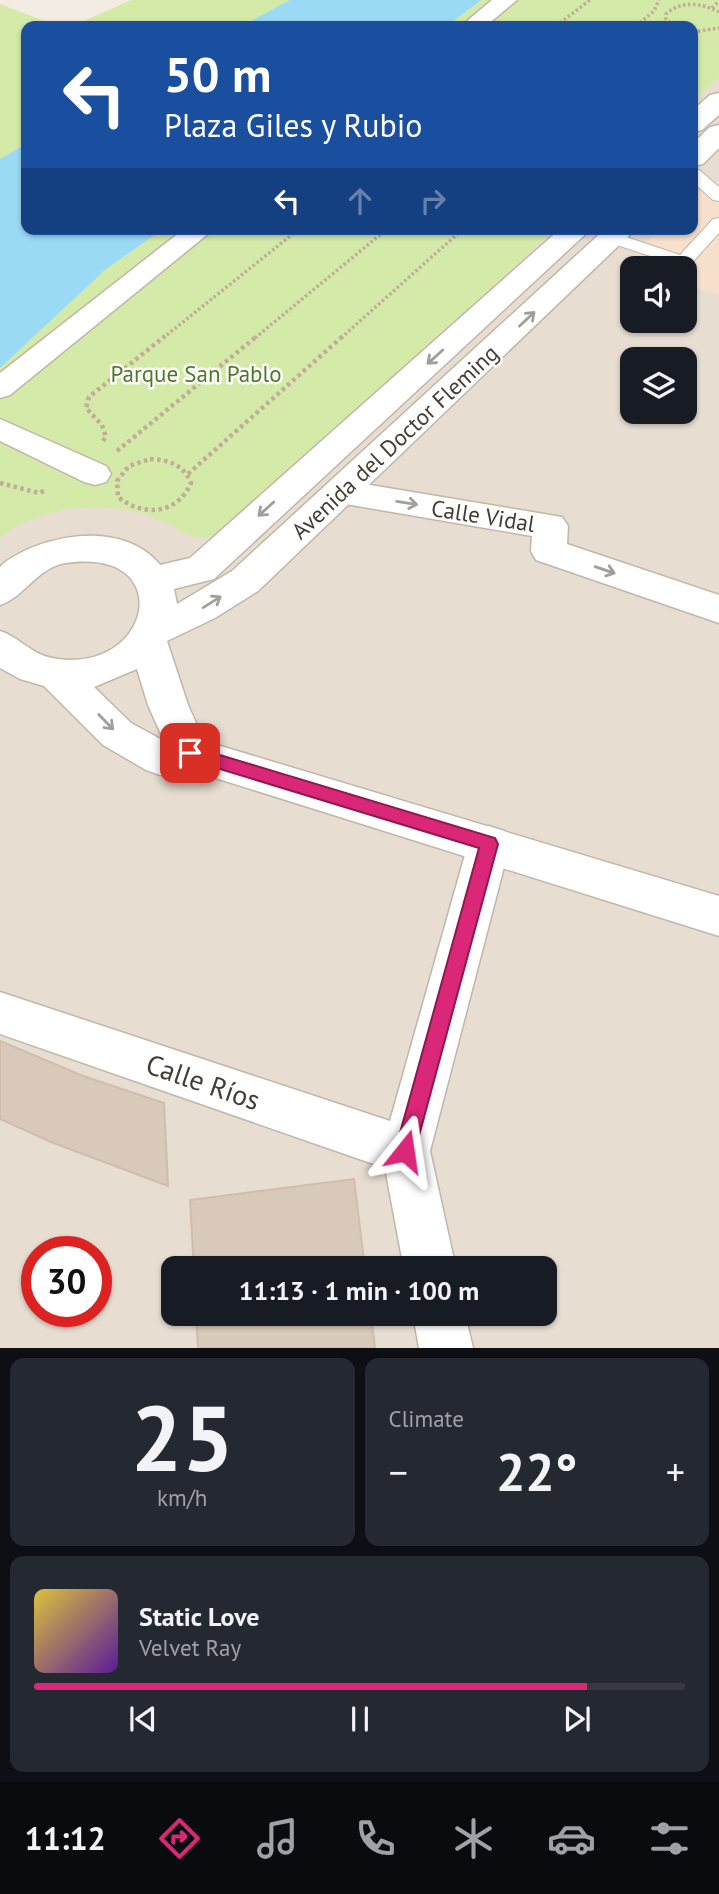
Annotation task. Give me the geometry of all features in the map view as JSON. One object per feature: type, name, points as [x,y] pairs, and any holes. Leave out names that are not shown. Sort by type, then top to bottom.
[{"type":"street","points":[[478,21],[506,0]]},
{"type":"street","points":[[698,120],[719,101]]},
{"type":"street","points":[[698,153],[719,134]]},
{"type":"street","points":[[0,388],[119,291],[193,235]]},
{"type":"street","name":"Avenida del Doctor Fleming","points":[[153,580],[201,569],[570,235]]},
{"type":"street","name":"Avenida del Doctor Fleming","points":[[57,675],[83,674],[110,666],[134,652],[149,635],[202,608],[245,581],[617,235]]},
{"type":"street","points":[[0,429],[86,470]]},
{"type":"street","name":"Calle Vidal","points":[[340,492],[550,526],[549,551],[719,609]]},
{"type":"street","points":[[3,584],[30,563],[55,552],[81,548],[104,550],[124,556],[141,566],[153,580],[159,596],[159,614],[149,635],[168,705],[190,753]]},
{"type":"street","points":[[4,657],[32,670],[57,675],[117,734],[160,758],[190,753],[719,916]]},
{"type":"street","points":[[427,1256],[405,1151],[489,844]]},
{"type":"street","name":"Calle Ríos","points":[[0,1013],[405,1151]]},
{"type":"street","points":[[441,1326],[446,1348]]},
{"type":"lane","points":[[698,177],[719,196]]},
{"type":"lane","points":[[620,235],[682,262],[719,223]]},
{"type":"path","points":[[563,21],[590,0]]},
{"type":"path","points":[[642,21],[654,11],[659,0]]},
{"type":"path","points":[[712,8],[719,1]]},
{"type":"path","points":[[668,21],[666,14],[674,6],[692,4],[719,12]]},
{"type":"path","points":[[698,31],[719,28]]},
{"type":"path","points":[[86,470],[106,437],[102,425],[86,408],[89,397],[292,235]]},
{"type":"path","points":[[0,483],[39,493],[86,470],[120,447],[380,235]]},
{"type":"path","points":[[188,474],[456,235]]},
{"type":"path","points":[[150,459],[173,462],[188,474],[191,483],[188,492],[172,507],[160,511],[135,509],[124,504],[115,489],[121,473],[129,466],[150,459]]},
{"type":"shaded area","points":[[247,0],[719,0],[719,1348],[0,1348],[0,17],[21,25],[21,235],[698,235],[698,21],[202,21]]},
{"type":"shaded area","points":[[719,180],[719,295],[697,288],[697,256],[633,256],[653,235],[698,235],[698,192]]},
{"type":"green space","points":[[131,0],[290,0],[251,21],[84,21]]},
{"type":"green space","points":[[481,0],[719,0],[719,77],[698,96],[698,21],[454,21]]},
{"type":"green space","points":[[0,4],[44,21],[21,21],[21,147],[0,159]]},
{"type":"green space","name":"Parque San Pablo","points":[[154,235],[549,235],[232,528],[207,537],[198,537],[134,511],[94,507],[54,512],[35,518],[0,537],[0,368],[106,269]]},
{"type":"water","points":[[290,0],[481,0],[454,21],[251,21]]},
{"type":"water","points":[[21,147],[21,235],[154,235],[106,269],[0,368],[0,159]]},
{"type":"building","points":[[0,1041],[83,1076],[164,1103],[168,1186],[51,1142],[0,1119]]},
{"type":"building","points":[[354,1179],[363,1256],[193,1256],[190,1200]]},
{"type":"building","points":[[197,1326],[372,1326],[375,1348],[198,1348]]},
{"type":"route","points":[[190,753],[489,844],[405,1151]]}]
